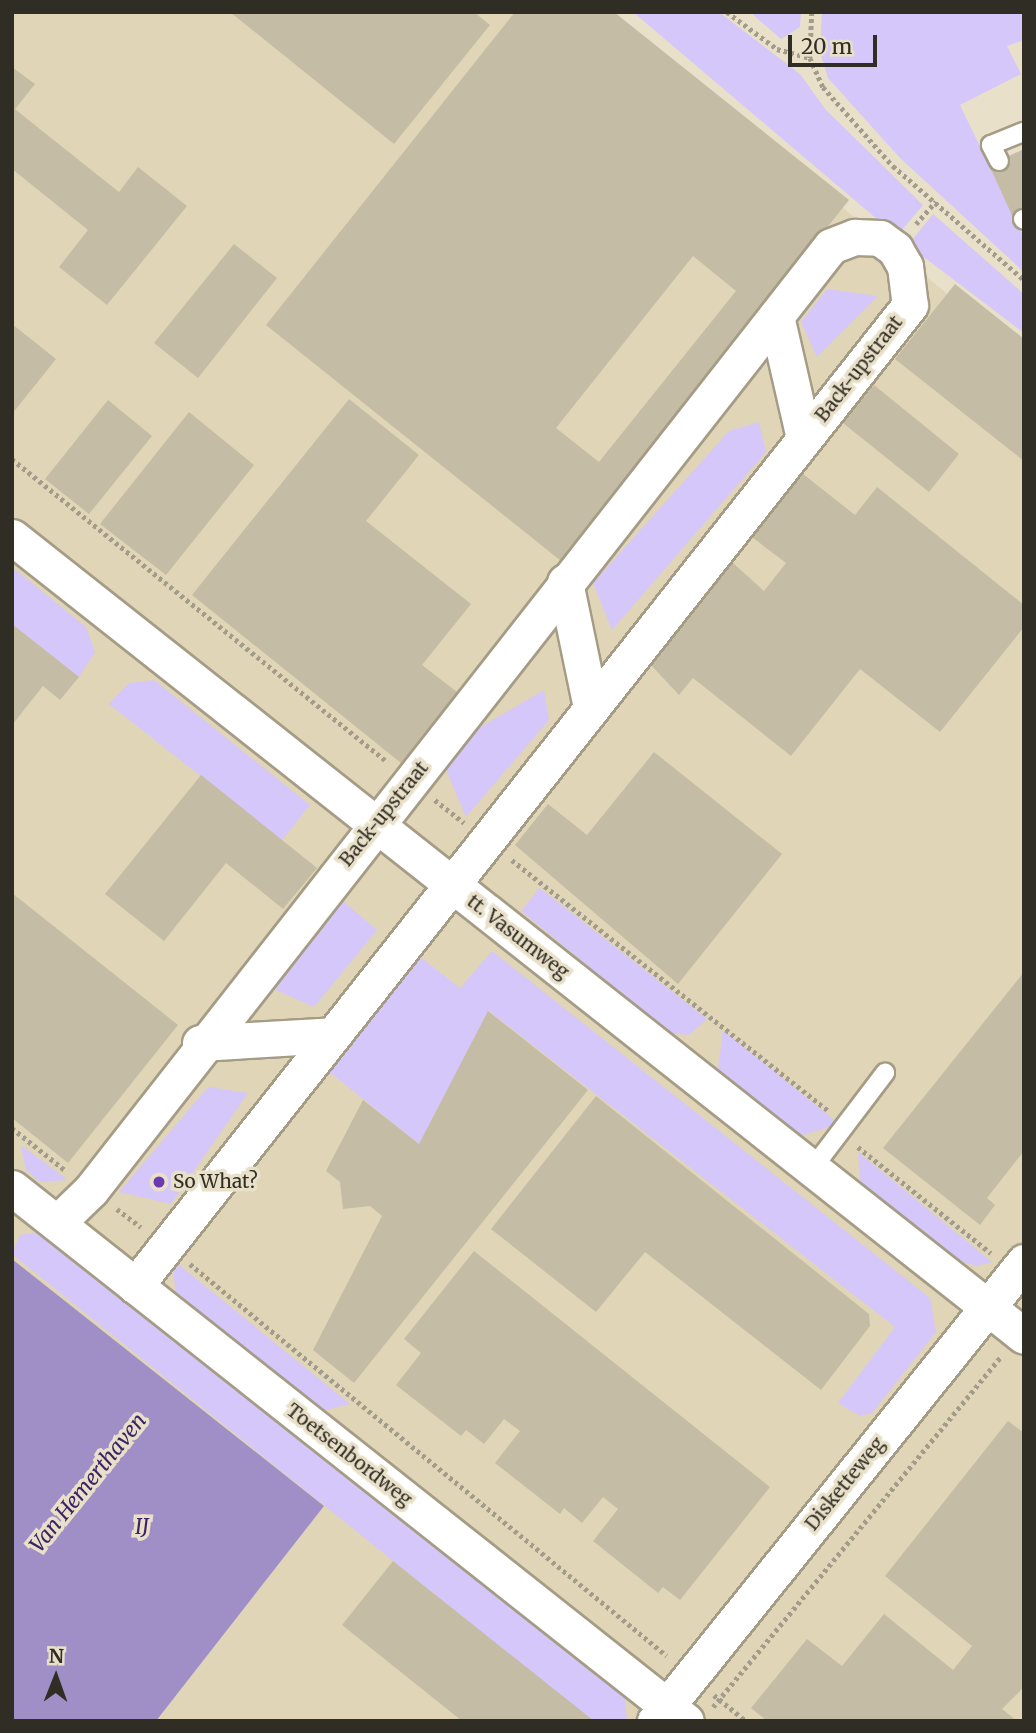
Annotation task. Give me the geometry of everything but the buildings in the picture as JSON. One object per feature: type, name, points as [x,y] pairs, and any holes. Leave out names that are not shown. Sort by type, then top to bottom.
[{"type":"street","name":"Back-upstraat","points":[[57,1223],[91,1190],[200,1044],[411,782],[565,582],[831,246],[855,237],[880,238],[905,266],[910,304],[135,1286]]},
{"type":"street","name":"Back-upstraat","points":[[776,316],[804,438]]},
{"type":"street","name":"tt. Vasumweg","points":[[12,537],[1022,1335]]},
{"type":"street","points":[[565,582],[591,708]]},
{"type":"street","points":[[200,1044],[333,1035]]},
{"type":"street","name":"Toetsenbordweg","points":[[12,1188],[679,1715]]},
{"type":"street","name":"Disketteweg","points":[[679,1715],[692,1676],[1019,1268]]},
{"type":"lane","points":[[999,161],[991,145],[1024,132]]},
{"type":"lane","points":[[812,1168],[848,1127],[885,1073]]},
{"type":"path","points":[[727,12],[777,49],[810,58]]},
{"type":"path","points":[[812,12],[810,58],[823,87],[893,166],[1024,280]]},
{"type":"path","points":[[12,459],[411,782],[848,1127],[859,1147],[1019,1268]]},
{"type":"path","points":[[12,1128],[168,1247],[746,1721]]},
{"type":"path","points":[[679,1715],[719,1699],[1022,1335]]},
{"type":"shaded area","points":[[12,12],[605,12],[1024,357],[1024,1721],[156,1721],[324,1506],[12,1259]]},
{"type":"shaded area","points":[[633,12],[719,12],[800,74],[826,110],[923,205],[897,236]]},
{"type":"shaded area","points":[[750,12],[801,12],[800,27],[781,39]]},
{"type":"shaded area","points":[[822,12],[1024,12],[1024,40],[1007,46],[1021,74],[960,105],[1024,238],[1024,272],[900,158],[828,78],[820,52]]},
{"type":"shaded area","points":[[933,214],[1024,294],[1024,333],[908,245]]},
{"type":"shaded area","points":[[827,289],[878,296],[817,357],[801,322]]},
{"type":"shaded area","points":[[759,422],[766,452],[612,630],[593,583],[729,431]]},
{"type":"shaded area","points":[[12,567],[86,627],[95,652],[79,677],[12,624]]},
{"type":"shaded area","points":[[154,680],[310,805],[282,840],[109,704],[129,683]]},
{"type":"shaded area","points":[[544,690],[549,720],[466,817],[446,770],[477,729]]},
{"type":"shaded area","points":[[540,888],[707,1019],[689,1035],[670,1033],[521,911]]},
{"type":"shaded area","points":[[343,901],[377,930],[314,1007],[267,986]]},
{"type":"shaded area","points":[[492,951],[930,1298],[936,1332],[872,1413],[860,1416],[838,1403],[895,1327],[489,1011],[419,1144],[327,1070],[419,956],[460,988]]},
{"type":"shaded area","points":[[723,1030],[839,1124],[800,1136],[718,1069]]},
{"type":"shaded area","points":[[208,1087],[248,1093],[171,1204],[119,1192]]},
{"type":"shaded area","points":[[21,1145],[68,1180],[40,1182],[26,1170]]},
{"type":"shaded area","points":[[858,1152],[992,1262],[976,1266],[952,1258],[861,1187]]},
{"type":"shaded area","points":[[38,1232],[625,1698],[627,1721],[592,1721],[12,1254],[20,1235]]},
{"type":"shaded area","points":[[173,1260],[350,1404],[322,1411],[175,1292]]},
{"type":"water","name":"IJ","points":[[12,1259],[324,1506],[156,1721],[12,1721]]},
{"type":"place","name":"So What?","points":[[159,1182]]},
{"type":"water label","name":"Van Hemerthaven","points":[[88,1483]]}]
